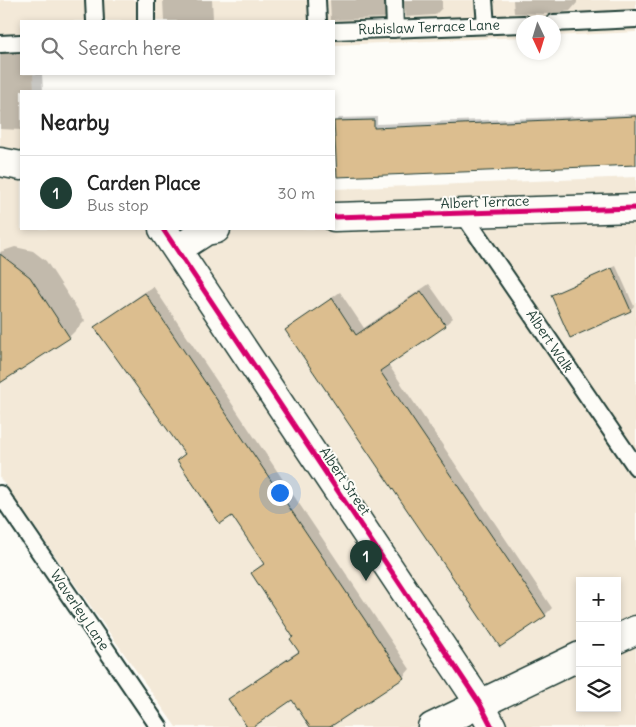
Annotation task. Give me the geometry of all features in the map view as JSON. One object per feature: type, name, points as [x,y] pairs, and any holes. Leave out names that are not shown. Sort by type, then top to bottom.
[{"type":"street","points":[[0,162],[20,166]]},
{"type":"street","name":"Albert Terrace","points":[[335,217],[636,208]]},
{"type":"street","points":[[170,239],[211,230]]},
{"type":"street","name":"Albert Street","points":[[170,239],[486,715]]},
{"type":"street","points":[[621,637],[636,630]]},
{"type":"street","points":[[432,727],[486,715],[576,659]]},
{"type":"lane","points":[[94,0],[95,20]]},
{"type":"lane","points":[[146,0],[146,20]]},
{"type":"lane","points":[[317,0],[318,20]]},
{"type":"lane","points":[[394,0],[395,29]]},
{"type":"lane","points":[[484,0],[486,25]]},
{"type":"lane","points":[[561,23],[636,19]]},
{"type":"lane","name":"Rubislaw Terrace Lane","points":[[335,31],[516,24]]},
{"type":"lane","points":[[0,44],[20,43]]},
{"type":"lane","name":"Albert Walk","points":[[463,214],[636,467]]},
{"type":"lane","name":"Waverley Lane","points":[[0,494],[159,727]]},
{"type":"shaded area","points":[[0,0],[636,0],[636,32],[561,36],[561,15],[516,15],[516,37],[335,45],[335,20],[20,20],[20,75],[33,75],[34,90],[20,90],[20,230],[335,230],[335,189],[636,177],[636,727],[176,727],[0,478]]},
{"type":"building","points":[[636,116],[636,165],[337,177],[335,121],[374,120],[374,128]]},
{"type":"building","points":[[0,254],[30,277],[70,338],[0,383]]},
{"type":"building","points":[[612,268],[631,311],[570,338],[551,295]]},
{"type":"building","points":[[421,291],[446,326],[380,371],[546,616],[500,647],[285,330],[332,298],[356,335]]},
{"type":"building","points":[[145,293],[404,678],[330,727],[310,727],[292,700],[253,727],[247,727],[228,699],[299,652],[290,639],[293,637],[251,573],[264,564],[232,516],[220,524],[177,460],[185,454],[94,327]]},
{"type":"cycle path","points":[[335,217],[636,208]]},
{"type":"cycle path","points":[[164,230],[480,704],[492,727]]},
{"type":"place","name":"Carden Place","points":[[366,581]]}]
